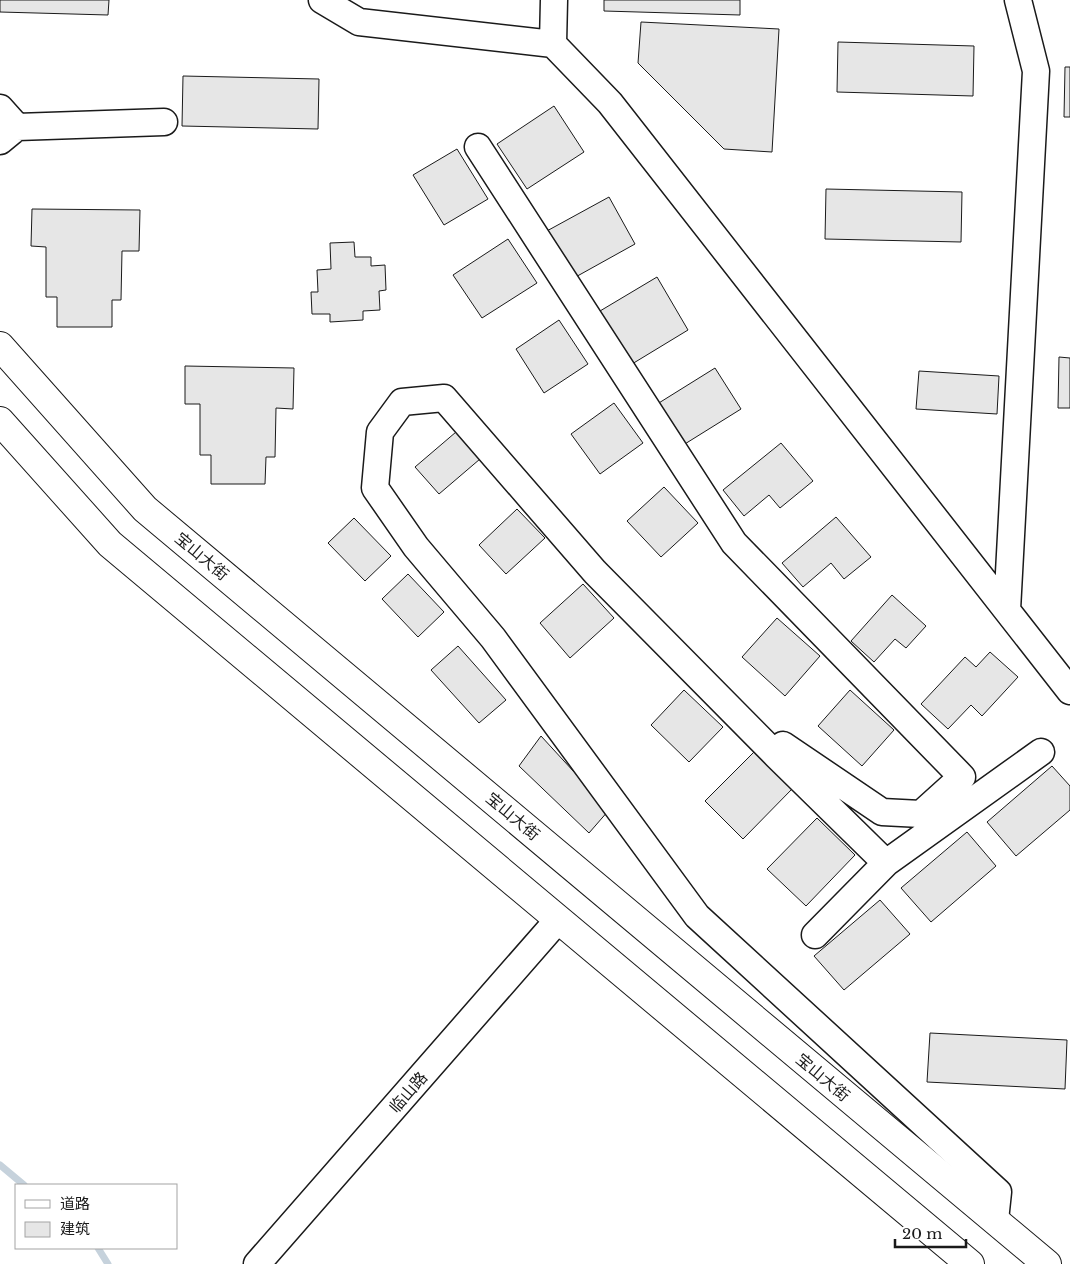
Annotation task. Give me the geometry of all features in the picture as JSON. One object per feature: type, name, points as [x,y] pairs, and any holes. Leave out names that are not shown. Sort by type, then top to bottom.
[{"type":"main road","name":"宝山大街","points":[[0,346],[145,509],[1047,1264]]},
{"type":"main road","points":[[0,421],[110,544],[970,1264]]},
{"type":"street","points":[[322,0],[360,11],[553,44],[610,103],[1070,691]]},
{"type":"street","points":[[553,44],[554,0]]},
{"type":"street","points":[[1007,610],[1036,71],[1018,0]]},
{"type":"street","points":[[0,108],[8,134],[164,122]]},
{"type":"street","points":[[478,146],[734,543],[962,777],[921,814],[882,812],[733,711]]},
{"type":"street","points":[[886,863],[595,572],[444,398],[402,402],[380,432],[375,488],[416,547],[493,638],[697,916],[998,1192],[995,1220]]},
{"type":"street","points":[[815,935],[886,863],[1042,752]]},
{"type":"street","name":"临山路","points":[[257,1264],[558,920]]},
{"type":"building","points":[[0,0],[109,0],[108,15],[0,12]]},
{"type":"building","points":[[604,0],[740,0],[740,15],[604,11]]},
{"type":"building","points":[[641,22],[779,29],[772,152],[724,149],[638,63]]},
{"type":"building","points":[[838,42],[974,46],[973,96],[837,92]]},
{"type":"building","points":[[1065,67],[1070,67],[1070,117],[1064,117]]},
{"type":"building","points":[[183,76],[319,79],[318,129],[182,126]]},
{"type":"building","points":[[554,106],[584,152],[527,189],[497,144]]},
{"type":"building","points":[[457,149],[488,199],[444,225],[413,175]]},
{"type":"building","points":[[826,189],[962,192],[961,242],[825,239]]},
{"type":"building","points":[[609,197],[635,244],[572,279],[545,232]]},
{"type":"building","points":[[32,209],[140,210],[139,251],[122,251],[121,300],[112,300],[112,327],[57,327],[57,297],[46,297],[46,247],[31,246]]},
{"type":"building","points":[[508,239],[537,283],[482,318],[453,275]]},
{"type":"building","points":[[354,242],[355,257],[371,257],[371,266],[385,265],[386,290],[379,291],[380,310],[363,311],[363,320],[330,322],[330,314],[312,314],[311,292],[318,292],[317,270],[331,269],[330,243]]},
{"type":"building","points":[[657,277],[688,330],[632,364],[600,311]]},
{"type":"building","points":[[559,320],[588,364],[544,393],[516,349]]},
{"type":"building","points":[[1059,357],[1070,358],[1070,408],[1058,408]]},
{"type":"building","points":[[185,366],[294,368],[293,409],[276,408],[275,457],[266,457],[265,484],[211,484],[211,455],[200,455],[200,404],[185,404]]},
{"type":"building","points":[[715,368],[741,409],[680,447],[654,406]]},
{"type":"building","points":[[919,371],[999,376],[997,414],[916,409]]},
{"type":"building","points":[[614,403],[643,443],[600,474],[571,434]]},
{"type":"building","points":[[456,432],[480,459],[439,494],[415,467]]},
{"type":"building","points":[[781,443],[813,481],[780,508],[769,495],[744,516],[723,490]]},
{"type":"building","points":[[664,487],[698,523],[661,557],[627,521]]},
{"type":"building","points":[[517,509],[545,538],[506,574],[479,545]]},
{"type":"building","points":[[836,517],[871,557],[844,579],[831,563],[803,587],[782,563]]},
{"type":"building","points":[[354,518],[391,556],[365,581],[328,543]]},
{"type":"building","points":[[408,574],[444,612],[418,637],[382,599]]},
{"type":"building","points":[[583,584],[614,618],[570,658],[540,623]]},
{"type":"building","points":[[892,595],[926,626],[906,648],[895,639],[874,662],[851,641]]},
{"type":"building","points":[[777,618],[820,656],[785,696],[742,657]]},
{"type":"building","points":[[458,646],[506,700],[479,723],[431,670]]},
{"type":"building","points":[[990,652],[1018,677],[982,716],[971,705],[948,729],[921,704],[965,657],[976,667]]},
{"type":"building","points":[[684,690],[723,727],[689,762],[651,725]]},
{"type":"building","points":[[850,690],[894,730],[862,766],[818,726]]},
{"type":"building","points":[[541,736],[609,810],[589,833],[519,766]]},
{"type":"building","points":[[755,751],[793,788],[743,839],[705,801]]},
{"type":"building","points":[[1052,766],[1070,786],[1070,810],[1016,856],[987,822]]},
{"type":"building","points":[[817,818],[855,855],[806,906],[767,869]]},
{"type":"building","points":[[967,832],[996,866],[931,922],[901,888]]},
{"type":"building","points":[[880,900],[910,934],[844,990],[814,956]]},
{"type":"building","points":[[930,1033],[1067,1040],[1065,1089],[927,1082]]},
{"type":"waterway","points":[[0,1165],[23,1184]]},
{"type":"waterway","points":[[99,1249],[108,1264]]}]
